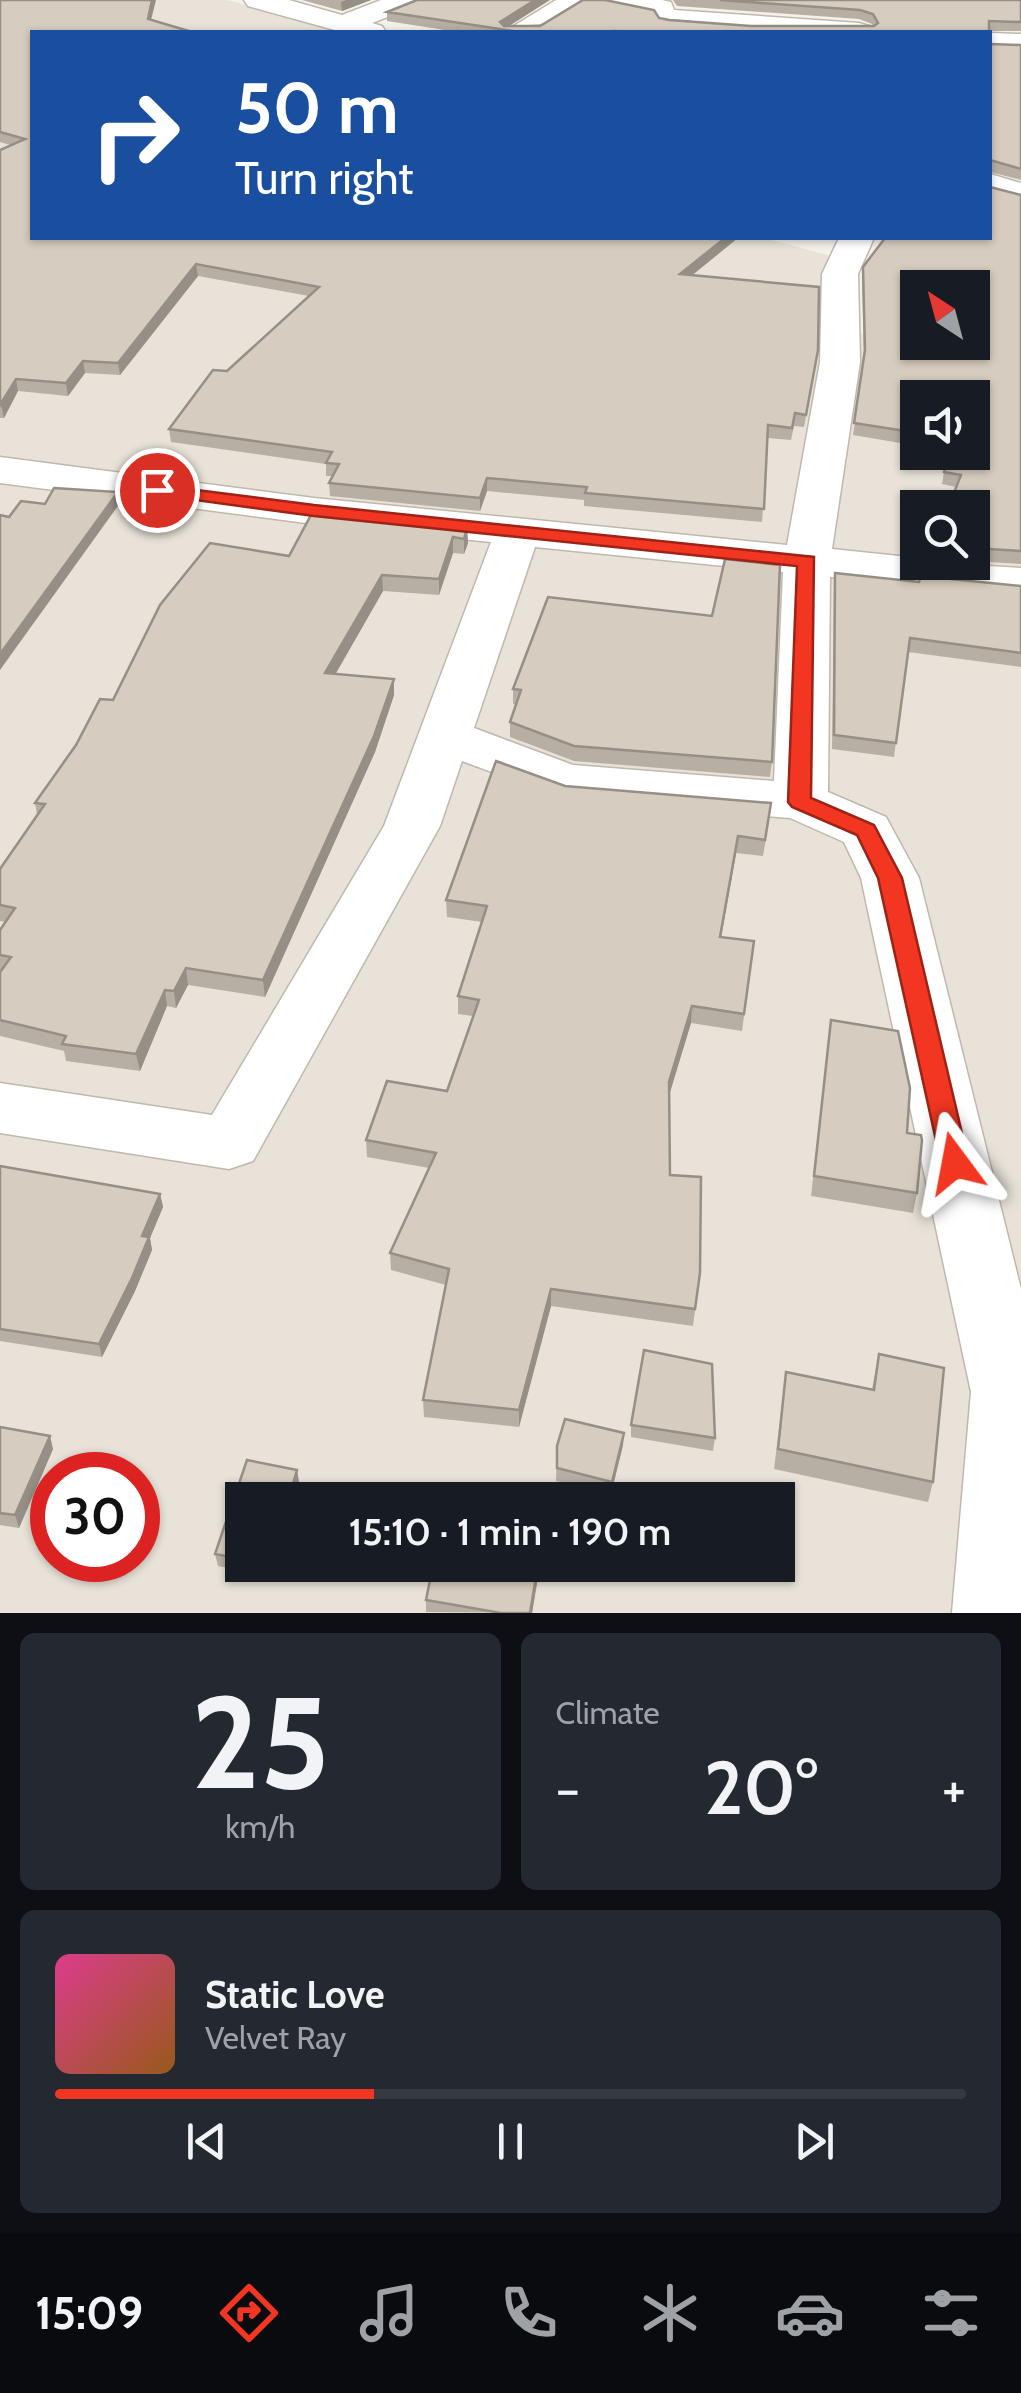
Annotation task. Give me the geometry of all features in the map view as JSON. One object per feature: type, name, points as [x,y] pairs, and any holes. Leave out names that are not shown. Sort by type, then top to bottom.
[{"type":"street","points":[[258,0],[365,30]]},
{"type":"street","points":[[344,24],[406,0]]},
{"type":"street","points":[[522,30],[576,0]]},
{"type":"street","points":[[601,0],[665,13],[839,30]]},
{"type":"street","points":[[992,42],[1021,43]]},
{"type":"street","points":[[992,185],[1021,194]]},
{"type":"street","points":[[800,802],[807,561],[840,362],[840,274],[855,240]]},
{"type":"street","points":[[0,470],[314,510],[1021,582]]},
{"type":"street","points":[[0,1108],[229,1143],[412,826],[518,531]]},
{"type":"street","points":[[445,735],[565,782],[800,802],[866,830],[890,878],[1009,1392],[993,1613]]},
{"type":"shaded area","points":[[0,0],[227,0],[341,30],[30,30],[30,240],[771,240],[835,257],[829,336],[900,332],[900,360],[982,360],[1021,371],[1021,1613],[0,1613]]},
{"type":"building","points":[[0,0],[152,0],[148,19],[185,30],[30,30],[30,240],[722,240],[680,274],[819,287],[818,350],[806,415],[795,413],[792,428],[768,425],[764,509],[585,493],[587,487],[487,478],[480,498],[329,483],[339,464],[326,463],[332,452],[169,429],[213,370],[227,371],[319,287],[196,264],[118,363],[83,361],[66,383],[16,379],[0,405],[0,150],[25,139],[0,132]]},
{"type":"building","points":[[417,0],[535,0],[500,22],[504,26],[540,26],[583,0],[605,0],[654,10],[659,18],[669,20],[751,26],[874,26],[878,23],[873,14],[860,10],[720,0],[1021,0],[1021,22],[989,21],[989,30],[507,30],[387,12]]},
{"type":"building","points":[[992,44],[1021,45],[1021,169],[992,161]]},
{"type":"building","points":[[992,188],[1021,195],[1021,551],[990,549],[990,490],[955,490],[961,475],[944,472],[990,470],[990,380],[900,380],[900,430],[854,423],[865,350],[863,267],[883,240],[992,240]]},
{"type":"building","points":[[54,488],[118,492],[0,654],[0,515],[9,517],[21,501],[45,504]]},
{"type":"building","points":[[312,513],[467,528],[464,539],[453,537],[439,579],[382,575],[325,673],[394,679],[374,736],[263,980],[186,968],[174,991],[165,990],[136,1054],[62,1044],[66,1036],[0,1020],[0,972],[11,957],[0,955],[0,930],[15,908],[0,905],[0,869],[45,804],[35,803],[76,745],[100,699],[113,700],[160,605],[210,543],[289,556]]},
{"type":"building","points":[[725,559],[780,565],[772,762],[574,746],[510,722],[521,690],[513,689],[548,597],[712,616]]},
{"type":"building","points":[[835,573],[919,582],[961,580],[1021,586],[1021,653],[910,638],[896,743],[834,735]]},
{"type":"building","points":[[496,761],[565,786],[771,803],[765,840],[738,836],[720,937],[754,941],[744,1014],[692,1006],[669,1082],[670,1175],[701,1177],[700,1273],[695,1309],[551,1289],[519,1410],[423,1400],[449,1269],[390,1253],[436,1153],[366,1140],[387,1081],[447,1091],[479,1000],[458,996],[487,906],[446,900]]},
{"type":"building","points":[[831,1020],[898,1031],[910,1088],[907,1133],[921,1135],[922,1140],[917,1193],[814,1176]]},
{"type":"building","points":[[0,1166],[160,1194],[142,1236],[149,1237],[99,1344],[0,1329]]},
{"type":"building","points":[[644,1350],[712,1364],[715,1438],[631,1425]]},
{"type":"building","points":[[879,1354],[944,1368],[933,1482],[778,1449],[786,1372],[874,1390]]},
{"type":"building","points":[[565,1419],[624,1433],[612,1482],[557,1468],[557,1446]]},
{"type":"building","points":[[0,1427],[50,1436],[43,1452],[30,1452],[30,1481],[15,1515],[0,1513]]},
{"type":"building","points":[[247,1460],[297,1470],[293,1482],[240,1482]]},
{"type":"building","points":[[225,1525],[225,1556],[215,1554]]},
{"type":"building","points":[[430,1582],[535,1582],[530,1613],[501,1613],[426,1600]]},
{"type":"route","points":[[157,490],[807,561],[800,802],[866,830],[890,878],[955,1163]]}]
